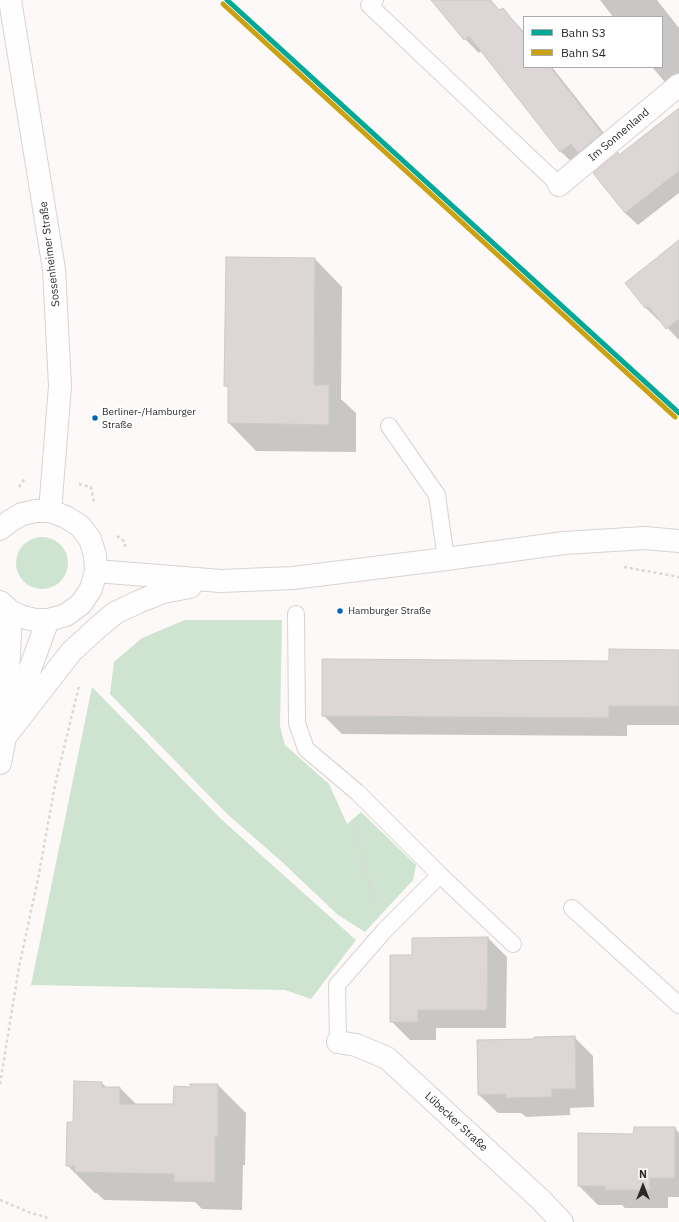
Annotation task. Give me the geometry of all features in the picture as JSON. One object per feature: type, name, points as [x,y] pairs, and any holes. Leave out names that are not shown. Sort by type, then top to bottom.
[{"type":"street","name":"Sossenheimer Straße","points":[[10,0],[54,269],[60,386],[50,511]]},
{"type":"street","name":"Im Sonnenland","points":[[559,185],[679,85]]},
{"type":"street","points":[[0,529],[22,514],[36,511],[50,511],[66,517],[80,526],[90,539],[95,555],[96,572],[91,589],[81,604],[66,614],[48,620],[36,620],[23,618],[6,607]]},
{"type":"street","points":[[96,572],[221,581],[293,578],[564,543],[644,538],[679,541]]},
{"type":"street","points":[[5,737],[71,652],[115,613],[163,592],[221,581]]},
{"type":"street","points":[[5,737],[6,607]]},
{"type":"street","points":[[0,763],[5,737],[48,620]]},
{"type":"street","name":"Lübecker Straße","points":[[338,1042],[356,1045],[387,1058],[540,1199],[562,1222]]},
{"type":"lane","points":[[375,0],[369,4],[559,185]]},
{"type":"lane","points":[[389,426],[437,495],[446,559]]},
{"type":"lane","points":[[296,614],[297,723],[306,749],[357,792],[440,875],[513,944]]},
{"type":"lane","points":[[338,1042],[337,985],[384,931],[440,875]]},
{"type":"lane","points":[[572,908],[679,1006]]},
{"type":"path","points":[[674,577],[679,577]]},
{"type":"path","points":[[0,1084],[18,967],[38,879],[55,785],[79,686],[82,680]]},
{"type":"path","points":[[357,792],[353,826],[384,931]]},
{"type":"path","points":[[0,1200],[31,1213],[46,1217],[46,1222]]},
{"type":"green space","points":[[37,537],[47,537],[61,544],[68,558],[68,568],[61,582],[47,589],[37,589],[27,585],[20,578],[16,568],[16,558],[20,548],[27,541]]},
{"type":"green space","points":[[185,620],[282,620],[280,726],[285,745],[329,784],[347,824],[361,812],[416,865],[413,880],[365,932],[338,915],[281,861],[227,814],[110,694],[114,662],[142,638]]},
{"type":"green space","points":[[92,687],[221,819],[356,940],[311,999],[285,990],[31,985]]},
{"type":"building","points":[[431,0],[490,0],[499,10],[503,8],[523,33],[523,68],[551,68],[602,133],[578,153],[571,144],[560,152],[469,36],[464,40]]},
{"type":"building","points":[[679,108],[679,171],[625,213],[593,173],[618,152],[619,155]]},
{"type":"building","points":[[679,240],[679,319],[666,329],[648,306],[645,308],[625,283]]},
{"type":"building","points":[[226,257],[315,258],[314,385],[329,385],[329,425],[228,423],[228,386],[224,386]]},
{"type":"building","points":[[609,649],[679,650],[679,706],[609,706],[609,718],[322,716],[322,659],[609,661]]},
{"type":"building","points":[[488,937],[487,1010],[418,1010],[418,1022],[390,1022],[390,955],[412,955],[412,938]]},
{"type":"building","points":[[575,1036],[576,1089],[552,1089],[552,1097],[506,1098],[506,1094],[478,1095],[477,1040],[534,1039],[534,1037]]},
{"type":"building","points":[[74,1081],[102,1082],[102,1087],[120,1087],[120,1104],[173,1104],[174,1086],[190,1087],[190,1084],[218,1084],[218,1137],[215,1137],[215,1182],[174,1182],[174,1174],[75,1172],[75,1166],[66,1166],[67,1122],[73,1122]]},
{"type":"building","points":[[634,1127],[675,1127],[675,1178],[650,1178],[650,1190],[605,1190],[605,1186],[578,1186],[578,1133],[633,1134]]},
{"type":"rail line","name":"S3","points":[[227,0],[679,413]]},
{"type":"rail line","name":"S4","points":[[223,4],[675,417]]},
{"type":"place","name":"Berliner-/Hamburger Straße","points":[[95,418]]},
{"type":"place","name":"Hamburger Straße","points":[[340,611]]}]
